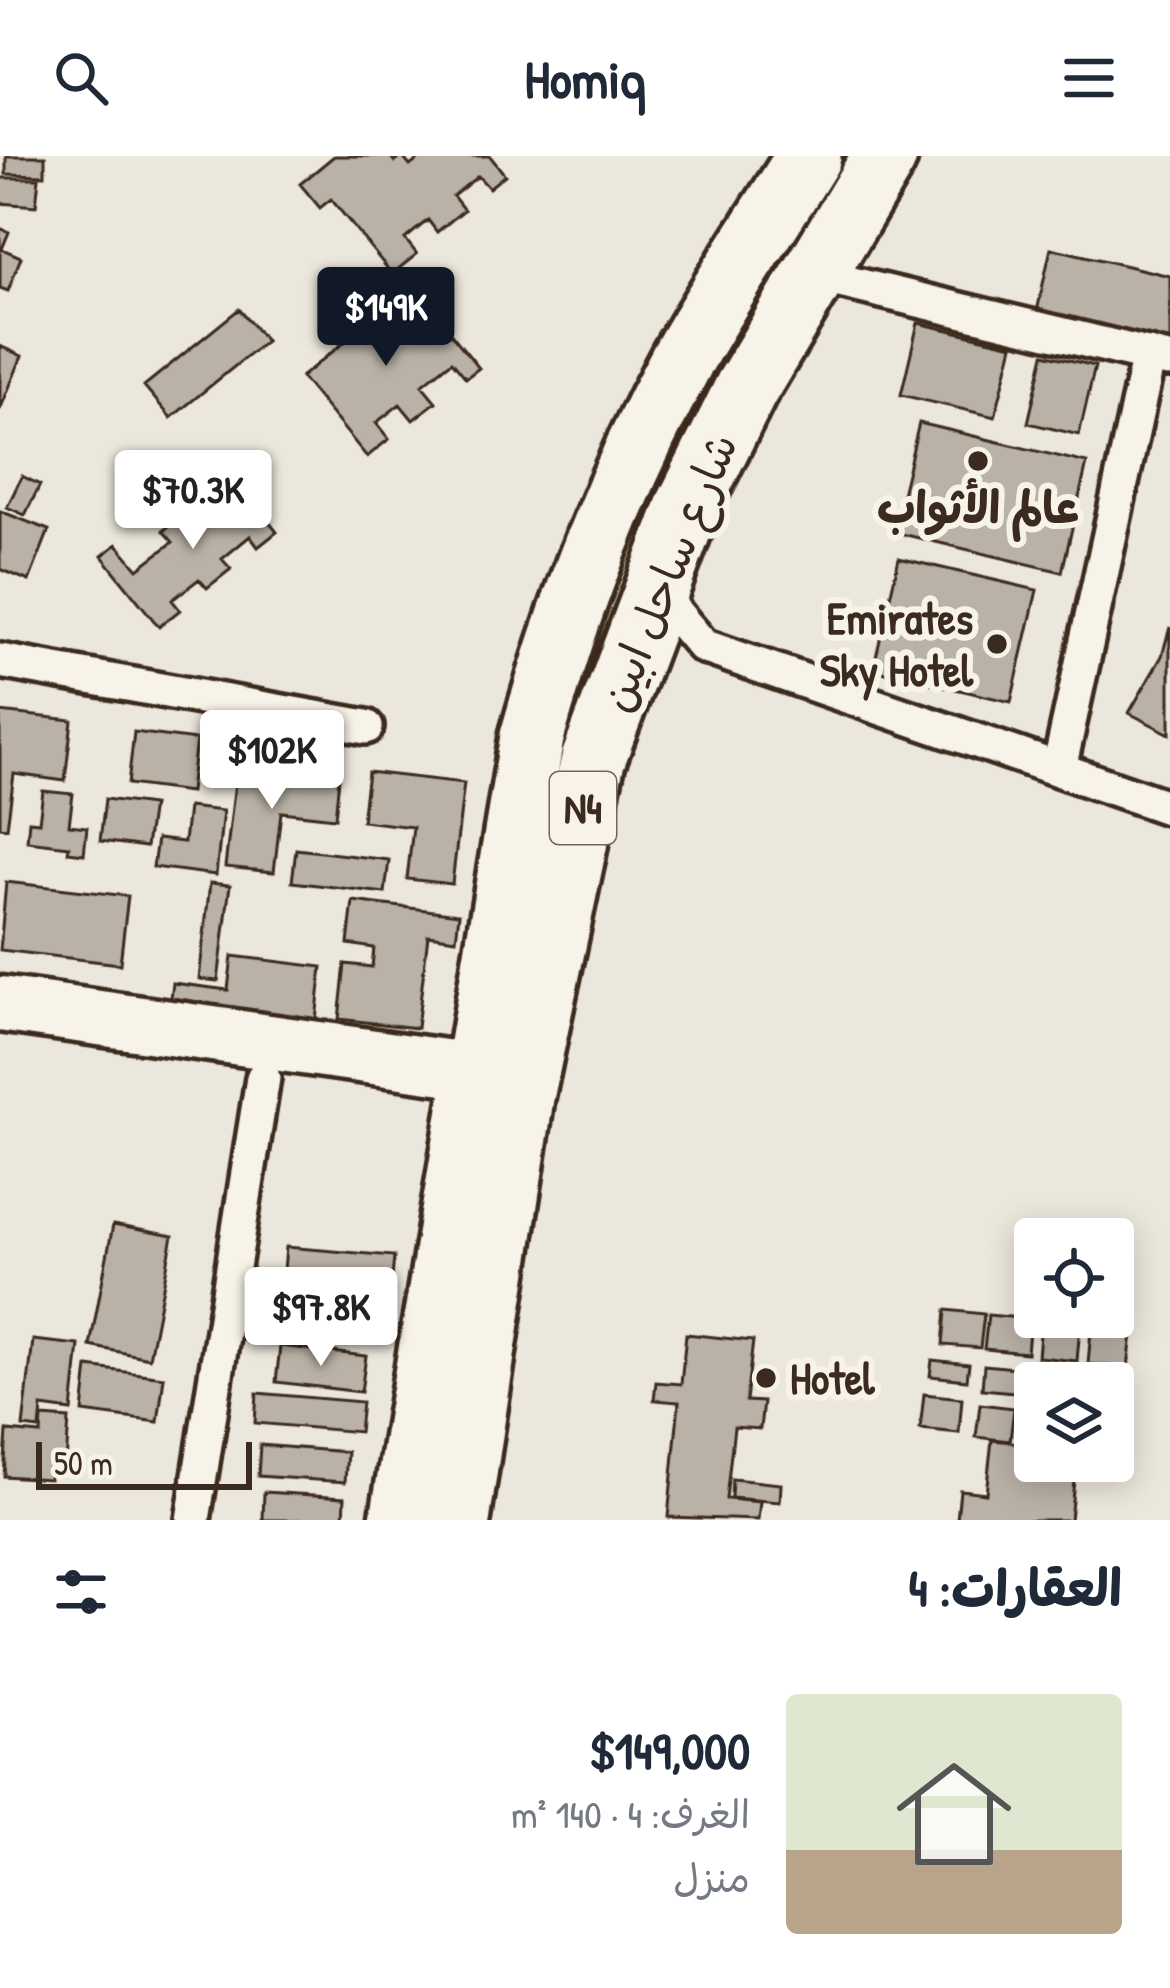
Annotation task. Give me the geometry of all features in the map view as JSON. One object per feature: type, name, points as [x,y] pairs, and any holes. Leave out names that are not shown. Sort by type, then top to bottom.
[{"type":"highway","name":"شارع ساحل ابين","points":[[458,1520],[488,1092],[532,737],[560,639],[604,524],[682,361],[809,156]]},
{"type":"highway","name":"شارع ساحل ابين","points":[[402,1520],[488,1092],[624,667],[654,588],[746,388],[885,156]]},
{"type":"main road","points":[[0,1004],[266,1062]]},
{"type":"main road","points":[[0,1035],[266,1062],[488,1092]]},
{"type":"street","points":[[811,274],[1160,358],[1059,769]]},
{"type":"street","points":[[654,588],[703,646],[1170,808]]},
{"type":"street","points":[[624,667],[703,646]]},
{"type":"street","points":[[0,662],[365,727]]},
{"type":"street","points":[[194,1520],[266,1062]]},
{"type":"building","points":[[6,156],[45,156],[45,175],[6,174]]},
{"type":"building","points":[[334,156],[390,156],[395,162],[402,156],[410,166],[423,156],[490,156],[505,175],[489,188],[478,176],[453,196],[464,210],[437,232],[428,220],[405,239],[417,254],[392,274],[331,199],[320,208],[300,184]]},
{"type":"building","points":[[0,178],[39,178],[36,206],[0,203]]},
{"type":"building","points":[[0,228],[9,232],[2,249],[21,257],[8,291],[0,288]]},
{"type":"building","points":[[1051,248],[1170,276],[1170,348],[1036,316]]},
{"type":"building","points":[[413,287],[479,368],[466,378],[452,361],[422,385],[436,402],[413,420],[400,404],[376,423],[389,439],[367,457],[301,377]]},
{"type":"building","points":[[239,309],[266,341],[171,418],[144,386]]},
{"type":"building","points":[[918,323],[1013,345],[995,417],[901,395]]},
{"type":"building","points":[[0,346],[22,356],[0,410]]},
{"type":"building","points":[[1044,354],[1095,366],[1079,435],[1028,423]]},
{"type":"building","points":[[919,423],[1087,463],[1062,572],[893,532]]},
{"type":"building","points":[[22,476],[40,485],[25,515],[7,507]]},
{"type":"building","points":[[232,476],[277,532],[258,547],[250,536],[222,559],[231,569],[207,588],[199,579],[172,600],[180,610],[159,627],[102,556],[117,544],[138,569],[173,542],[163,531],[176,520],[183,528],[217,501],[211,493]]},
{"type":"building","points":[[0,511],[49,530],[29,581],[0,569]]},
{"type":"building","points":[[899,558],[1037,590],[1011,702],[873,670]]},
{"type":"building","points":[[1170,627],[1170,734],[1129,713],[1162,656]]},
{"type":"building","points":[[0,712],[72,720],[65,781],[14,774],[7,828],[0,827]]},
{"type":"building","points":[[134,732],[196,740],[190,792],[128,784]]},
{"type":"building","points":[[237,765],[339,778],[335,818],[281,812],[274,872],[225,867]]},
{"type":"building","points":[[368,772],[464,783],[452,884],[407,879],[413,827],[362,821]]},
{"type":"building","points":[[43,791],[73,794],[69,825],[87,827],[84,854],[68,852],[69,846],[27,841],[29,821],[39,822]]},
{"type":"building","points":[[105,799],[152,805],[146,847],[100,841]]},
{"type":"building","points":[[188,807],[223,811],[216,875],[153,867],[157,839],[184,842]]},
{"type":"building","points":[[296,849],[389,860],[385,893],[292,882]]},
{"type":"building","points":[[6,882],[128,896],[120,964],[0,950]]},
{"type":"building","points":[[210,883],[230,885],[218,981],[199,979]]},
{"type":"building","points":[[353,901],[459,914],[456,939],[428,935],[417,1028],[339,1019],[345,964],[372,967],[374,948],[348,944]]},
{"type":"building","points":[[232,956],[322,967],[315,1029],[169,1012],[173,983],[228,990]]},
{"type":"building","points":[[113,1225],[173,1236],[149,1358],[90,1346]]},
{"type":"building","points":[[286,1247],[394,1256],[391,1291],[283,1282]]},
{"type":"building","points":[[946,1310],[984,1314],[980,1348],[943,1345]]},
{"type":"building","points":[[988,1315],[1014,1317],[1014,1338],[1028,1338],[1027,1353],[984,1349]]},
{"type":"building","points":[[686,1334],[753,1341],[746,1401],[763,1402],[760,1429],[734,1427],[726,1499],[760,1502],[758,1520],[668,1517],[679,1402],[654,1400],[656,1382],[681,1384]]},
{"type":"building","points":[[1040,1338],[1079,1338],[1077,1361],[1038,1357]]},
{"type":"building","points":[[1090,1338],[1132,1338],[1129,1362],[1088,1362]]},
{"type":"building","points":[[33,1340],[79,1345],[72,1411],[42,1407],[40,1429],[23,1427]]},
{"type":"building","points":[[280,1346],[366,1356],[361,1392],[276,1382]]},
{"type":"building","points":[[932,1360],[969,1364],[967,1380],[930,1376]]},
{"type":"building","points":[[984,1365],[1014,1368],[1014,1392],[982,1389]]},
{"type":"building","points":[[88,1367],[164,1377],[158,1422],[83,1412]]},
{"type":"building","points":[[257,1393],[362,1402],[359,1432],[255,1423]]},
{"type":"building","points":[[924,1394],[962,1398],[959,1433],[920,1429]]},
{"type":"building","points":[[980,1404],[1014,1408],[1010,1441],[976,1437]]},
{"type":"building","points":[[42,1417],[69,1419],[66,1464],[51,1463],[49,1479],[4,1476],[7,1431],[41,1434]]},
{"type":"building","points":[[992,1440],[1014,1442],[1014,1482],[1074,1482],[1070,1520],[957,1520],[960,1490],[986,1493]]},
{"type":"building","points":[[260,1445],[347,1452],[345,1482],[258,1476]]},
{"type":"building","points":[[732,1479],[781,1484],[780,1502],[731,1498]]},
{"type":"building","points":[[264,1492],[345,1497],[344,1520],[263,1520]]},
{"type":"place","name":"عالم الأثواب","points":[[978,461]]},
{"type":"place","name":"Emirates Sky Hotel","points":[[997,644]]},
{"type":"place","name":"Hotel","points":[[766,1378]]}]
